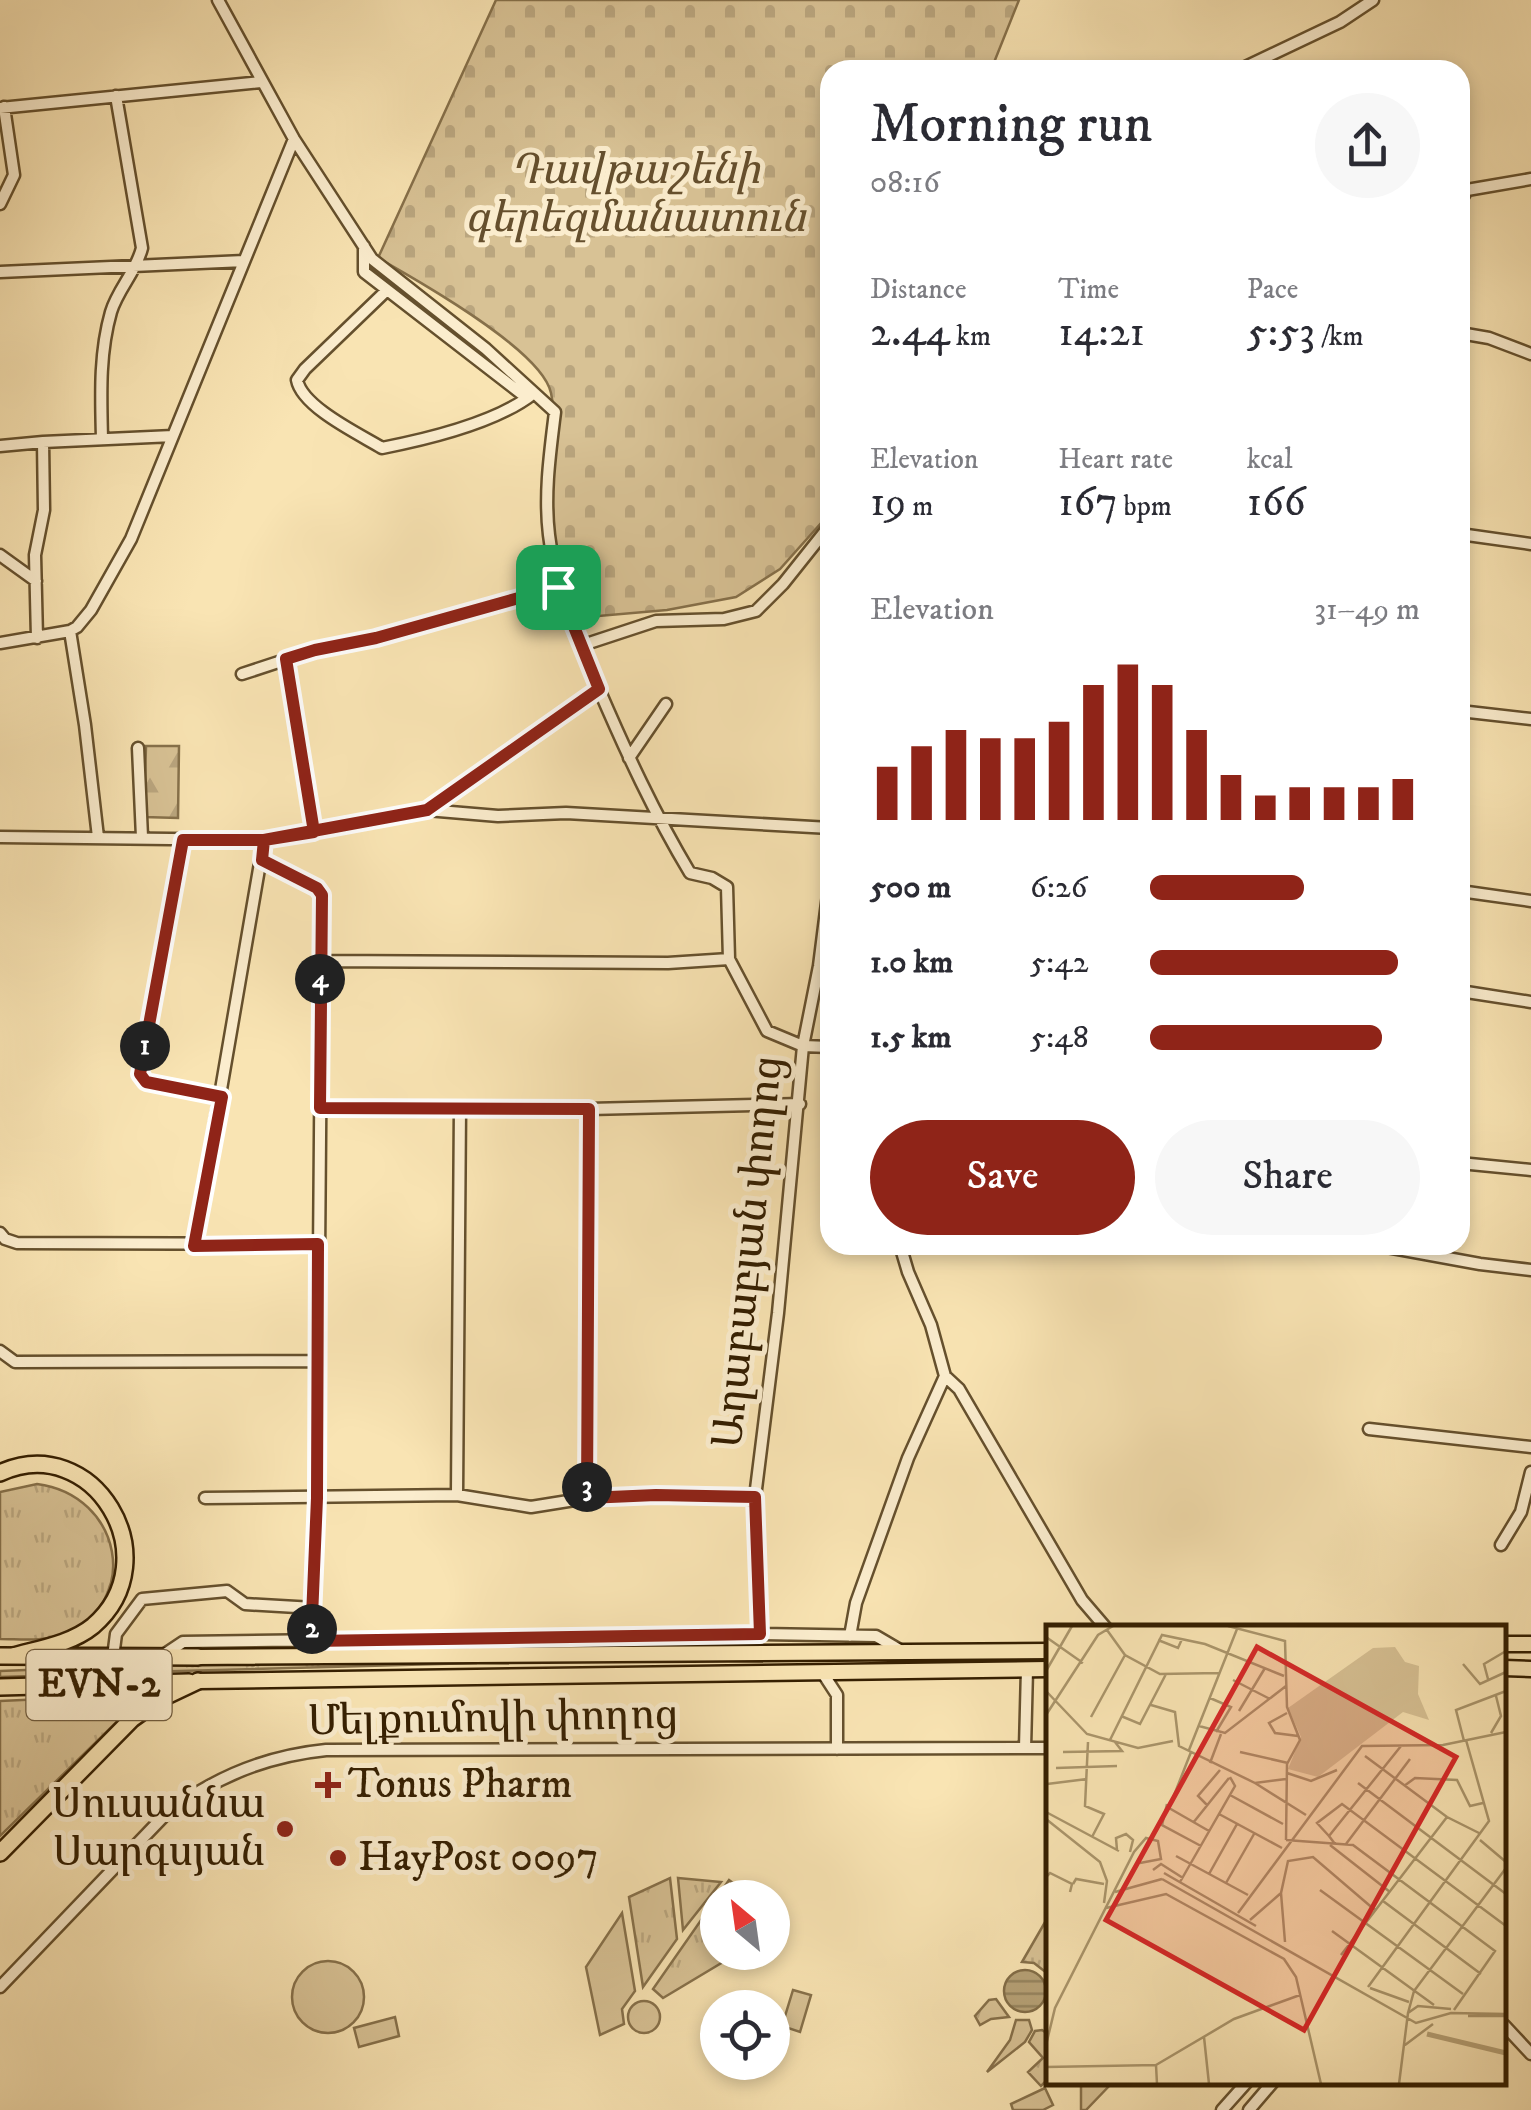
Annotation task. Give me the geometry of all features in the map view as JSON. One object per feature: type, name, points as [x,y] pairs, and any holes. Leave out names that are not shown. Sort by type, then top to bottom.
[{"type":"highway","points":[[0,1474],[27,1466],[49,1466],[89,1483],[118,1518],[125,1538],[126,1564],[114,1600],[94,1625],[78,1636],[6,1656]]},
{"type":"highway","name":"EVN-2","points":[[6,1656],[198,1657]]},
{"type":"highway","points":[[0,1853],[132,1719],[198,1682]]},
{"type":"highway","name":"EVN-2","points":[[0,1687],[198,1682]]},
{"type":"main road","name":"EVN-2","points":[[198,1657],[1046,1651]]},
{"type":"main road","points":[[497,1677],[498,1653]]},
{"type":"main road","name":"EVN-2","points":[[198,1682],[1046,1668]]},
{"type":"main road","points":[[1506,1668],[1531,1669]]},
{"type":"street","points":[[218,0],[294,139],[372,259],[486,349],[530,396]]},
{"type":"street","points":[[1260,60],[1340,22],[1373,0]]},
{"type":"street","points":[[0,204],[14,175],[2,107],[261,82]]},
{"type":"street","points":[[102,439],[100,369],[112,308],[138,266],[142,248],[116,96]]},
{"type":"street","points":[[0,644],[70,631],[91,610],[131,540],[294,139]]},
{"type":"street","points":[[1470,189],[1531,179]]},
{"type":"street","points":[[364,246],[362,270],[386,291],[555,412],[548,472],[549,532],[558,587],[580,646],[657,818],[690,873],[712,878],[727,887],[728,959],[768,1032],[803,1046],[820,1047]]},
{"type":"street","points":[[0,272],[244,262]]},
{"type":"street","points":[[386,291],[304,369],[297,380],[305,398],[382,448],[414,442],[494,415],[530,396]]},
{"type":"street","points":[[1470,335],[1531,354]]},
{"type":"street","points":[[0,446],[173,436]]},
{"type":"street","points":[[37,638],[36,554],[44,510],[42,442]]},
{"type":"street","points":[[1470,535],[1531,544]]},
{"type":"street","points":[[580,646],[656,621],[724,619],[756,611],[820,538]]},
{"type":"street","points":[[0,556],[36,581]]},
{"type":"street","points":[[242,674],[315,650],[376,638],[558,587]]},
{"type":"street","points":[[70,631],[86,725],[98,837]]},
{"type":"street","points":[[286,659],[314,832]]},
{"type":"street","points":[[427,810],[599,689]]},
{"type":"street","points":[[628,758],[666,704]]},
{"type":"street","points":[[1470,713],[1531,719]]},
{"type":"street","points":[[138,748],[142,838]]},
{"type":"street","points":[[0,837],[264,840],[427,810],[820,827]]},
{"type":"street","points":[[183,840],[140,1074],[146,1082],[222,1097]]},
{"type":"street","points":[[194,1246],[264,840]]},
{"type":"street","name":"Մելքումովի փողոց","points":[[262,860],[317,888],[322,895],[317,1498],[311,1641]]},
{"type":"street","points":[[1470,892],[1531,901]]},
{"type":"street","name":"Աղաբաբյան փողոց","points":[[760,1634],[755,1497],[800,1104],[803,1046],[820,958]]},
{"type":"street","points":[[320,962],[668,964],[728,959]]},
{"type":"street","points":[[1470,993],[1531,1002]]},
{"type":"street","points":[[320,1108],[589,1109],[800,1104]]},
{"type":"street","points":[[457,1495],[460,1107]]},
{"type":"street","points":[[587,1498],[589,1109]]},
{"type":"street","points":[[1470,1163],[1531,1170]]},
{"type":"street","points":[[0,1233],[17,1244],[318,1244]]},
{"type":"street","points":[[903,1255],[931,1325],[945,1376],[959,1389],[1082,1600],[1103,1625]]},
{"type":"street","points":[[1431,1255],[1531,1270]]},
{"type":"street","points":[[0,1351],[16,1362],[316,1360]]},
{"type":"street","points":[[850,1636],[856,1603],[908,1458],[945,1376]]},
{"type":"street","points":[[1369,1430],[1531,1447]]},
{"type":"street","points":[[1501,1546],[1522,1512],[1531,1472]]},
{"type":"street","points":[[204,1498],[457,1495],[531,1506],[587,1498],[656,1495],[755,1497]]},
{"type":"street","points":[[113,1658],[116,1634],[142,1599],[226,1591],[245,1604],[314,1608]]},
{"type":"street","points":[[161,1657],[183,1642],[760,1634],[884,1639],[906,1654]]},
{"type":"street","points":[[1024,1748],[1026,1668]]},
{"type":"street","points":[[822,1672],[837,1695],[837,1748]]},
{"type":"street","name":"Մելքումովի փողոց","points":[[0,1987],[162,1817],[217,1782],[268,1760],[326,1750],[1046,1748]]},
{"type":"street","name":"Մելքումովի փողոց","points":[[0,1976],[17,1965]]},
{"type":"street","points":[[1506,2027],[1531,2054]]},
{"type":"street","points":[[1222,2110],[1243,2085]]},
{"type":"street","points":[[1249,2110],[1270,2085]]},
{"type":"green space","name":"Դավթաշենի գերեզմանատուն","points":[[496,0],[1019,0],[995,60],[820,60],[820,524],[780,569],[736,597],[667,610],[576,618],[553,547],[550,500],[554,419],[551,393],[543,376],[503,337],[378,258]]},
{"type":"green space","points":[[146,746],[179,746],[178,818],[144,817]]},
{"type":"green space","points":[[37,1484],[66,1492],[88,1508],[104,1528],[112,1552],[112,1576],[105,1599],[88,1619],[63,1634],[40,1639],[0,1639],[0,1492]]},
{"type":"green space","points":[[477,1663],[141,1672],[141,1665]]},
{"type":"green space","points":[[128,1666],[129,1673],[0,1677],[0,1671]]},
{"type":"green space","points":[[132,1695],[135,1704],[0,1836],[0,1701]]},
{"type":"green space","points":[[670,1878],[677,1939],[643,1987],[629,1897]]},
{"type":"green space","points":[[678,1878],[700,1880],[700,1909],[683,1930]]},
{"type":"green space","points":[[622,1913],[635,1991],[622,2009],[624,2024],[600,2035],[586,1967]]},
{"type":"green space","points":[[1046,1920],[1046,1972],[1034,1963],[1022,1962]]},
{"type":"green space","points":[[700,1922],[700,1970],[710,1970],[663,1998],[653,1989]]},
{"type":"green space","points":[[328,1961],[342,1963],[354,1971],[362,1983],[362,2011],[354,2023],[342,2031],[328,2033],[314,2031],[302,2023],[294,2011],[292,1997],[294,1983],[302,1971],[314,1963]]},
{"type":"green space","points":[[793,1990],[811,1995],[800,2032],[790,2029]]},
{"type":"green space","points":[[996,1999],[1009,2017],[980,2025],[975,2016],[989,2000]]},
{"type":"green space","points":[[644,2001],[655,2006],[660,2017],[655,2028],[644,2033],[633,2028],[628,2017],[633,2006]]},
{"type":"green space","points":[[395,2017],[399,2036],[359,2047],[354,2028]]},
{"type":"green space","points":[[1016,2020],[1029,2020],[1032,2030],[1025,2042],[987,2072],[1010,2040]]},
{"type":"green space","points":[[1035,2031],[1046,2033],[1046,2081],[1041,2086],[1028,2072],[1043,2058],[1029,2042]]},
{"type":"green space","points":[[1081,2085],[1110,2085],[1086,2110],[1081,2110]]},
{"type":"green space","points":[[1045,2088],[1053,2105],[1043,2110],[1013,2110],[1011,2104]]},
{"type":"shaded area","points":[[1025,1970],[1040,1976],[1046,1991],[1040,2006],[1025,2012],[1010,2006],[1004,1991],[1010,1976]]},
{"type":"place","name":"Tonus Pharm","points":[[328,1785]]},
{"type":"place","name":"Սուսաննա Սարգսյան","points":[[285,1829]]},
{"type":"place","name":"HayPost 0097","points":[[338,1858]]},
{"type":"route","points":[[558,587],[286,659],[314,832],[264,840],[262,860],[317,888],[322,895],[320,1108],[589,1109],[587,1498],[755,1497],[760,1634],[311,1641],[317,1498],[318,1244],[194,1246],[222,1097],[146,1082],[140,1074],[183,840],[264,840],[314,832],[344,827],[427,810],[599,689],[558,587]]}]
